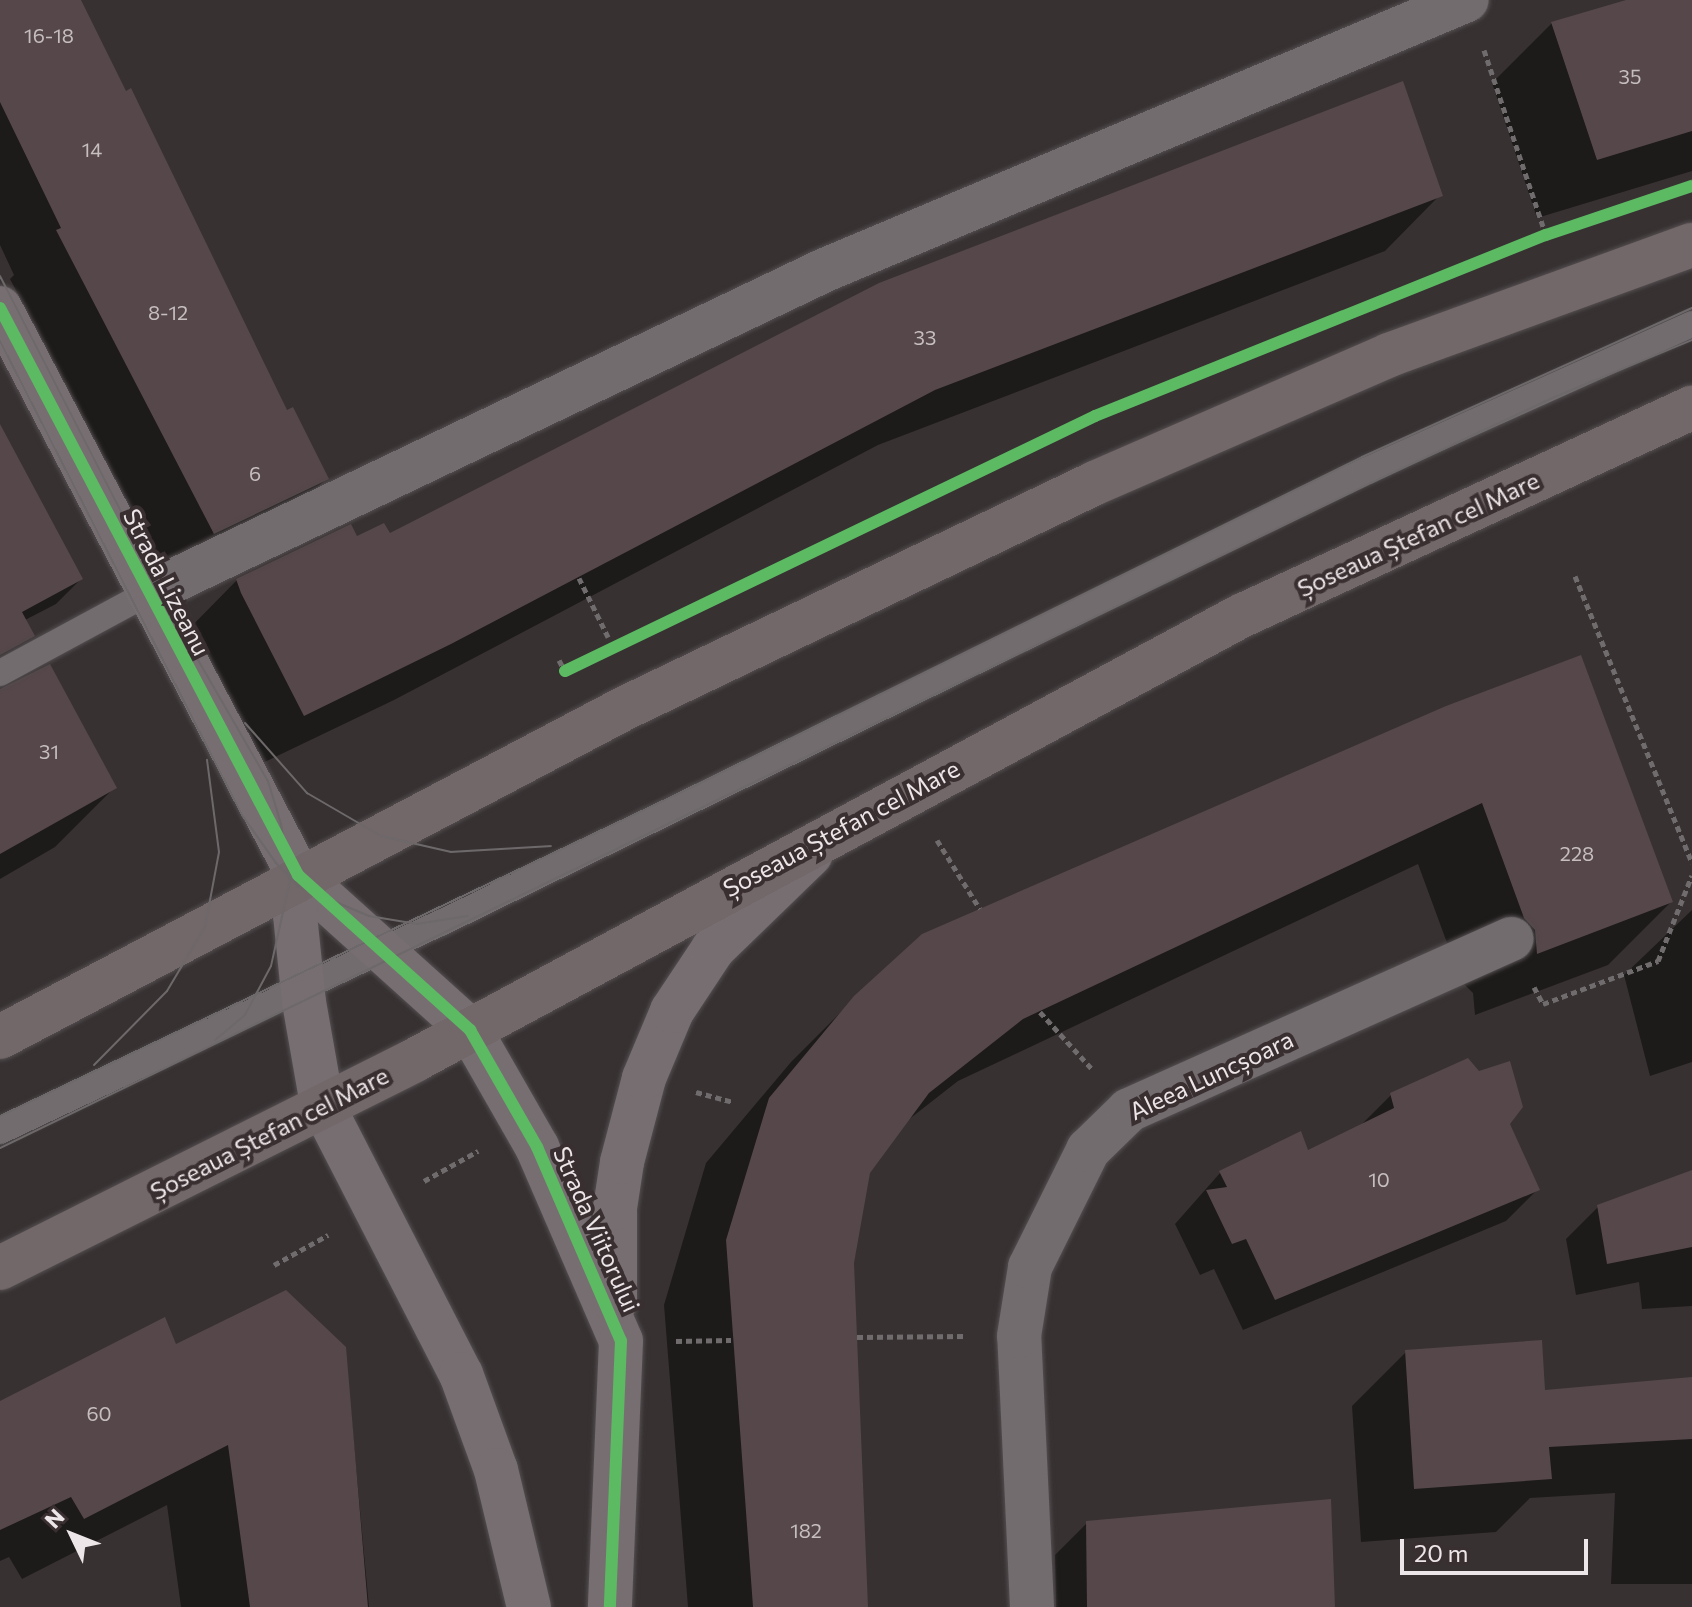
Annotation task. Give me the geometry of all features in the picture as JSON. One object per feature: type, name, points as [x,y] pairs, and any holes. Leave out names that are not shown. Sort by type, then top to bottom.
[{"type":"main road","points":[[0,1037],[298,875],[773,634],[1095,483],[1389,355],[1692,245]]},
{"type":"main road","name":"Șoseaua Ștefan cel Mare","points":[[0,1268],[470,1030],[906,792],[1241,616],[1692,408]]},
{"type":"street","points":[[148,593],[825,270],[1467,0]]},
{"type":"street","name":"Strada Lizeanu","points":[[0,308],[298,875]]},
{"type":"street","points":[[615,1317],[615,1208],[622,1162],[644,1078],[672,1011],[713,949],[833,833]]},
{"type":"street","points":[[298,875],[295,915],[303,988],[322,1104],[461,1374],[496,1470],[529,1607]]},
{"type":"street","name":"Strada Viitorului","points":[[298,875],[470,1030],[537,1147],[615,1317],[621,1341],[610,1607]]},
{"type":"street","name":"Aleea Luncșoara","points":[[1032,1607],[1019,1336],[1030,1267],[1059,1201],[1088,1150],[1129,1110],[1512,939]]},
{"type":"lane","points":[[0,1131],[303,988],[1379,464],[1692,324]]},
{"type":"lane","points":[[0,673],[148,593]]},
{"type":"path","points":[[1482,44],[1566,289]]},
{"type":"path","points":[[1531,240],[1560,230]]},
{"type":"path","points":[[1575,576],[1692,863]]},
{"type":"path","points":[[579,578],[608,643],[622,643]]},
{"type":"path","points":[[565,671],[579,664]]},
{"type":"path","points":[[906,792],[980,909]]},
{"type":"path","points":[[1512,939],[1543,1004],[1658,961],[1692,875]]},
{"type":"path","points":[[1040,1012],[1129,1110]]},
{"type":"path","points":[[857,1337],[1019,1336]]},
{"type":"building","points":[[0,0],[81,0],[126,91],[131,88],[287,410],[293,407],[329,479],[214,534],[56,230],[61,228],[0,102]]},
{"type":"building","points":[[1626,0],[1692,0],[1692,131],[1597,160],[1551,22]]},
{"type":"building","points":[[1403,81],[1443,196],[935,390],[451,644],[304,716],[241,593],[236,579],[351,524],[357,536],[384,523],[390,533],[879,283]]},
{"type":"building","points":[[0,424],[83,579],[22,612],[35,636],[0,655]]},
{"type":"building","points":[[1581,655],[1673,902],[1537,954],[1535,930],[1524,918],[1482,803],[1023,1019],[929,1093],[870,1173],[854,1263],[868,1607],[753,1607],[726,1240],[769,1098],[854,996],[922,934],[1446,706]]},
{"type":"building","points":[[50,664],[117,788],[0,854],[0,689]]},
{"type":"building","points":[[1468,1058],[1479,1071],[1510,1061],[1523,1107],[1510,1124],[1540,1190],[1275,1300],[1246,1239],[1232,1244],[1206,1190],[1227,1187],[1219,1171],[1301,1131],[1308,1150],[1394,1108],[1390,1093]]},
{"type":"building","points":[[1692,1170],[1692,1247],[1607,1264],[1597,1205]]},
{"type":"building","points":[[286,1290],[346,1347],[368,1607],[250,1607],[228,1445],[84,1519],[71,1497],[0,1530],[0,1401],[165,1317],[176,1344]]},
{"type":"building","points":[[1542,1340],[1545,1390],[1692,1377],[1692,1439],[1549,1447],[1552,1479],[1414,1489],[1405,1350]]},
{"type":"building","points":[[1331,1499],[1335,1607],[1087,1607],[1086,1521]]},
{"type":"tram line","points":[[0,276],[194,653],[268,781],[281,824],[290,881],[271,966],[245,1015],[215,1040]]},
{"type":"tram line","points":[[0,1116],[690,788],[1362,457],[1692,308]]},
{"type":"tram line","points":[[0,1148],[1371,483],[1550,399],[1692,340]]},
{"type":"tram line","points":[[0,341],[242,815],[276,863],[298,886],[369,916],[417,924],[467,916]]},
{"type":"tram line","points":[[245,723],[307,793],[381,836],[451,852],[551,846]]},
{"type":"tram line","points":[[94,1065],[167,991],[205,927],[219,852],[207,760]]},
{"type":"cycle path","points":[[565,671],[1095,416],[1546,235],[1692,186]]},
{"type":"cycle path","points":[[0,308],[298,875],[470,1030],[537,1147],[621,1341],[610,1607]]}]
